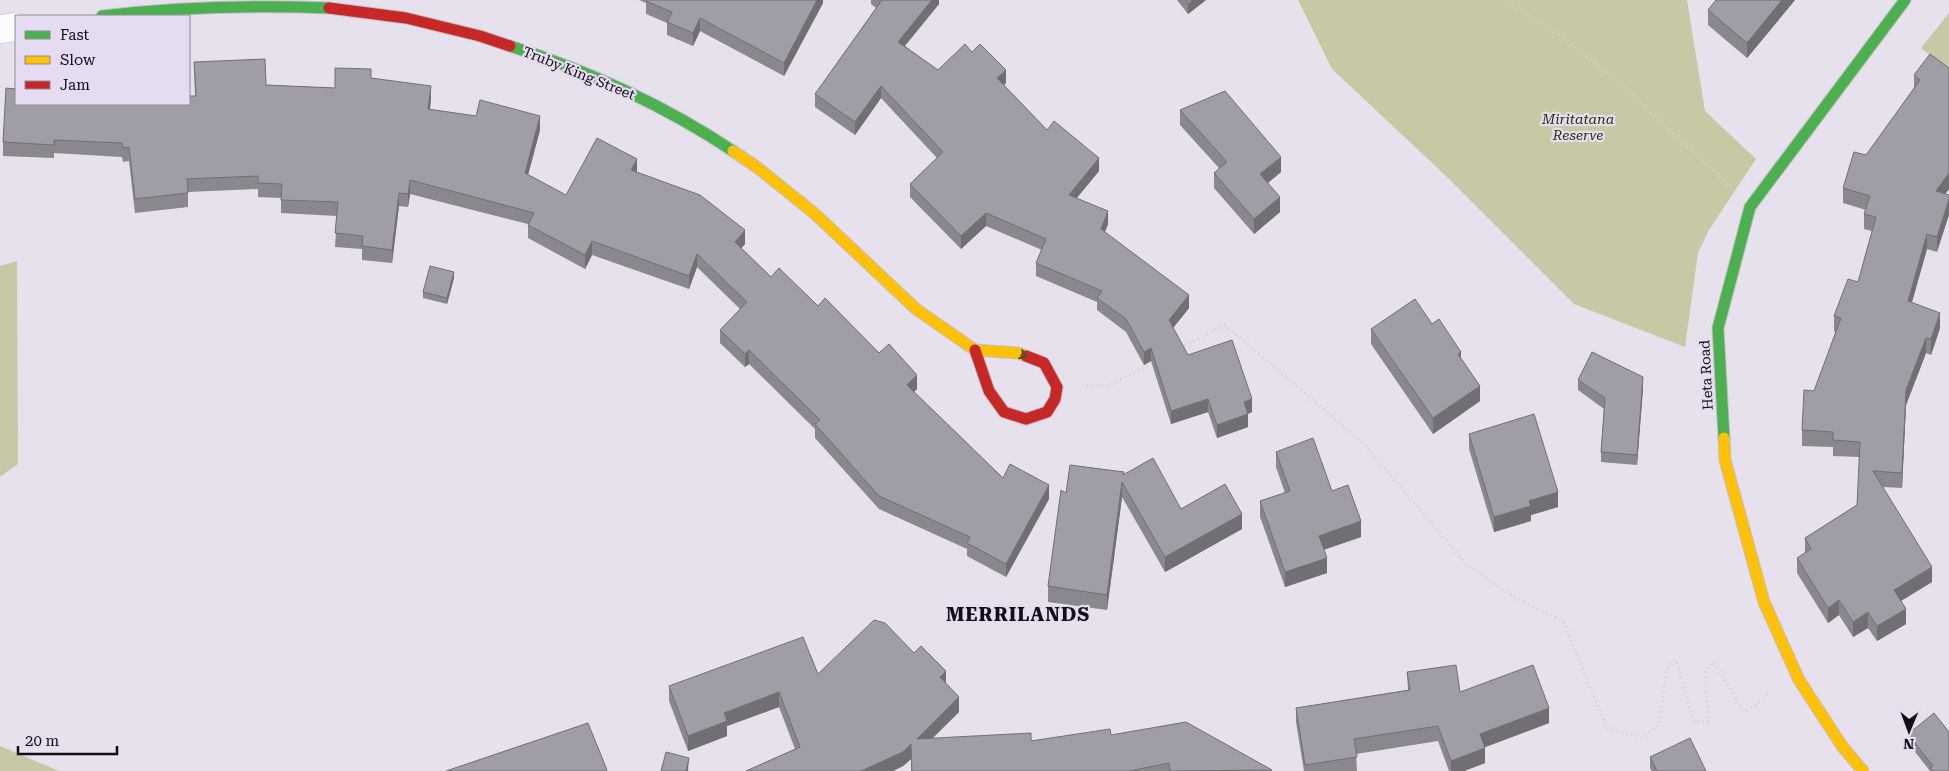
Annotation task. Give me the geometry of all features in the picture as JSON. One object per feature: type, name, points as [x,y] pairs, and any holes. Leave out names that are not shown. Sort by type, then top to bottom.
[{"type":"street","name":"Heta Road","points":[[1863,771],[1842,746],[1799,680],[1764,602],[1725,460],[1718,328],[1750,207],[1905,0]]},
{"type":"street","name":"Truby King Street","points":[[112,15],[180,8],[244,6],[329,8],[406,18],[462,31],[557,61],[634,94],[700,130],[758,168],[814,213],[916,309],[975,350]]},
{"type":"street","points":[[0,29],[15,27]]},
{"type":"street","points":[[975,350],[1018,352],[1044,364],[1057,387],[1056,399],[1047,412],[1026,419],[1004,412],[989,391],[975,350]]},
{"type":"path","points":[[1504,0],[1553,30],[1615,78],[1750,207]]},
{"type":"path","points":[[1175,351],[1225,325],[1364,444],[1467,565],[1519,600],[1563,621],[1607,728],[1643,738],[1660,724],[1667,668],[1676,660],[1694,722],[1708,722],[1705,672],[1714,662],[1744,712],[1759,703],[1757,699],[1799,680]]},
{"type":"path","points":[[1057,387],[1108,386],[1158,360]]},
{"type":"green space","name":"Miritatana Reserve","points":[[1298,0],[1687,0],[1705,111],[1756,159],[1709,230],[1698,253],[1685,347],[1574,304],[1446,176],[1332,69]]},
{"type":"green space","points":[[1949,13],[1949,71],[1921,48]]},
{"type":"green space","points":[[17,261],[18,464],[0,477],[0,266]]},
{"type":"green space","points":[[0,746],[59,771],[0,771]]},
{"type":"building","points":[[647,0],[817,0],[784,63],[700,18],[693,33],[667,22],[672,12]]},
{"type":"building","points":[[882,0],[932,0],[898,42],[938,70],[965,44],[972,52],[980,44],[1006,70],[997,78],[1047,130],[1054,121],[1099,158],[1069,195],[1108,211],[1101,229],[1189,295],[1169,320],[1188,355],[1232,340],[1252,399],[1244,402],[1248,414],[1217,425],[1208,399],[1171,411],[1151,348],[1144,352],[1126,319],[1097,298],[1102,291],[1036,263],[1046,239],[986,213],[961,236],[910,184],[943,152],[881,86],[855,122],[815,94]]},
{"type":"building","points":[[1716,0],[1782,0],[1747,43],[1708,10]]},
{"type":"building","points":[[1930,54],[1949,68],[1949,173],[1936,191],[1949,195],[1949,199],[1937,237],[1927,234],[1908,301],[1940,313],[1931,339],[1926,338],[1906,390],[1902,473],[1873,471],[1932,567],[1894,590],[1906,609],[1877,626],[1868,612],[1853,622],[1839,600],[1828,608],[1797,558],[1811,549],[1805,538],[1857,505],[1860,442],[1833,440],[1833,432],[1802,430],[1804,390],[1814,391],[1841,318],[1834,316],[1848,279],[1858,282],[1876,217],[1864,214],[1870,196],[1843,188],[1854,152],[1866,155],[1920,80],[1914,75]]},
{"type":"building","points":[[265,59],[266,85],[335,88],[335,68],[371,69],[371,78],[431,86],[428,109],[476,116],[480,100],[540,116],[525,173],[566,195],[597,138],[637,159],[631,170],[700,195],[745,230],[735,242],[771,277],[779,268],[818,306],[825,298],[879,353],[889,344],[917,375],[907,385],[1003,478],[1010,464],[1049,485],[1006,564],[967,543],[970,537],[879,496],[815,424],[820,420],[749,350],[745,354],[720,330],[747,302],[697,254],[689,276],[592,241],[585,255],[528,225],[534,213],[410,180],[408,194],[399,193],[392,250],[362,246],[363,236],[335,233],[338,202],[281,200],[282,184],[258,183],[258,176],[187,179],[188,193],[135,199],[129,147],[123,148],[122,143],[54,140],[54,145],[3,142],[6,88],[15,89],[15,105],[190,105],[190,96],[196,96],[194,62]]},
{"type":"building","points":[[1225,91],[1281,157],[1260,174],[1280,197],[1254,219],[1214,173],[1227,162],[1180,110]]},
{"type":"building","points":[[430,266],[454,272],[447,298],[423,292]]},
{"type":"building","points":[[1415,299],[1432,324],[1439,319],[1461,352],[1458,354],[1480,386],[1433,418],[1371,329]]},
{"type":"building","points":[[1592,352],[1643,377],[1637,455],[1601,452],[1605,398],[1578,380]]},
{"type":"building","points":[[1534,414],[1558,492],[1529,501],[1531,506],[1494,517],[1469,434]]},
{"type":"building","points":[[1313,438],[1332,491],[1348,485],[1361,521],[1319,536],[1327,558],[1285,572],[1260,501],[1290,491],[1276,452]]},
{"type":"building","points":[[1153,458],[1181,509],[1225,484],[1242,514],[1165,557],[1122,482],[1107,595],[1048,586],[1061,490],[1066,493],[1070,465],[1124,472],[1123,475]]},
{"type":"building","points":[[874,620],[885,623],[914,653],[921,646],[946,671],[940,677],[959,697],[917,739],[1031,733],[1031,741],[1110,729],[1111,735],[1186,722],[1272,770],[1170,771],[1169,763],[1129,771],[912,771],[911,744],[903,752],[861,771],[746,771],[800,747],[779,692],[724,713],[727,721],[688,736],[669,686],[803,637],[818,674]]},
{"type":"building","points":[[1456,665],[1460,692],[1533,665],[1549,708],[1480,734],[1485,748],[1451,761],[1438,726],[1354,739],[1357,757],[1305,765],[1296,708],[1410,690],[1407,672]]},
{"type":"building","points":[[1934,713],[1949,732],[1949,771],[1933,771],[1930,768],[1933,766],[1908,734]]},
{"type":"building","points":[[588,723],[606,771],[446,771]]},
{"type":"building","points":[[1690,738],[1706,771],[1657,771],[1650,757]]},
{"type":"building","points":[[666,752],[689,758],[686,771],[661,771]]},
{"type":"traffic: fast","points":[[1724,438],[1718,328],[1750,207],[1905,0]]},
{"type":"traffic: fast","points":[[113,15],[216,7],[329,8]]},
{"type":"traffic: fast","points":[[510,46],[568,66],[653,104],[733,151]]},
{"type":"traffic: slow","points":[[733,151],[758,168],[814,213],[916,309],[975,350],[1018,353],[1026,356]]},
{"type":"traffic: slow","points":[[1724,438],[1725,460],[1764,602],[1799,680],[1842,746],[1863,771]]},
{"type":"traffic: jam","points":[[329,8],[406,18],[480,36],[510,46]]},
{"type":"traffic: jam","points":[[975,350],[989,391],[1004,412],[1026,419],[1047,412],[1055,399],[1057,387],[1044,363],[1026,356]]},
{"type":"district","name":"MERRILANDS","points":[[1018,614]]}]
